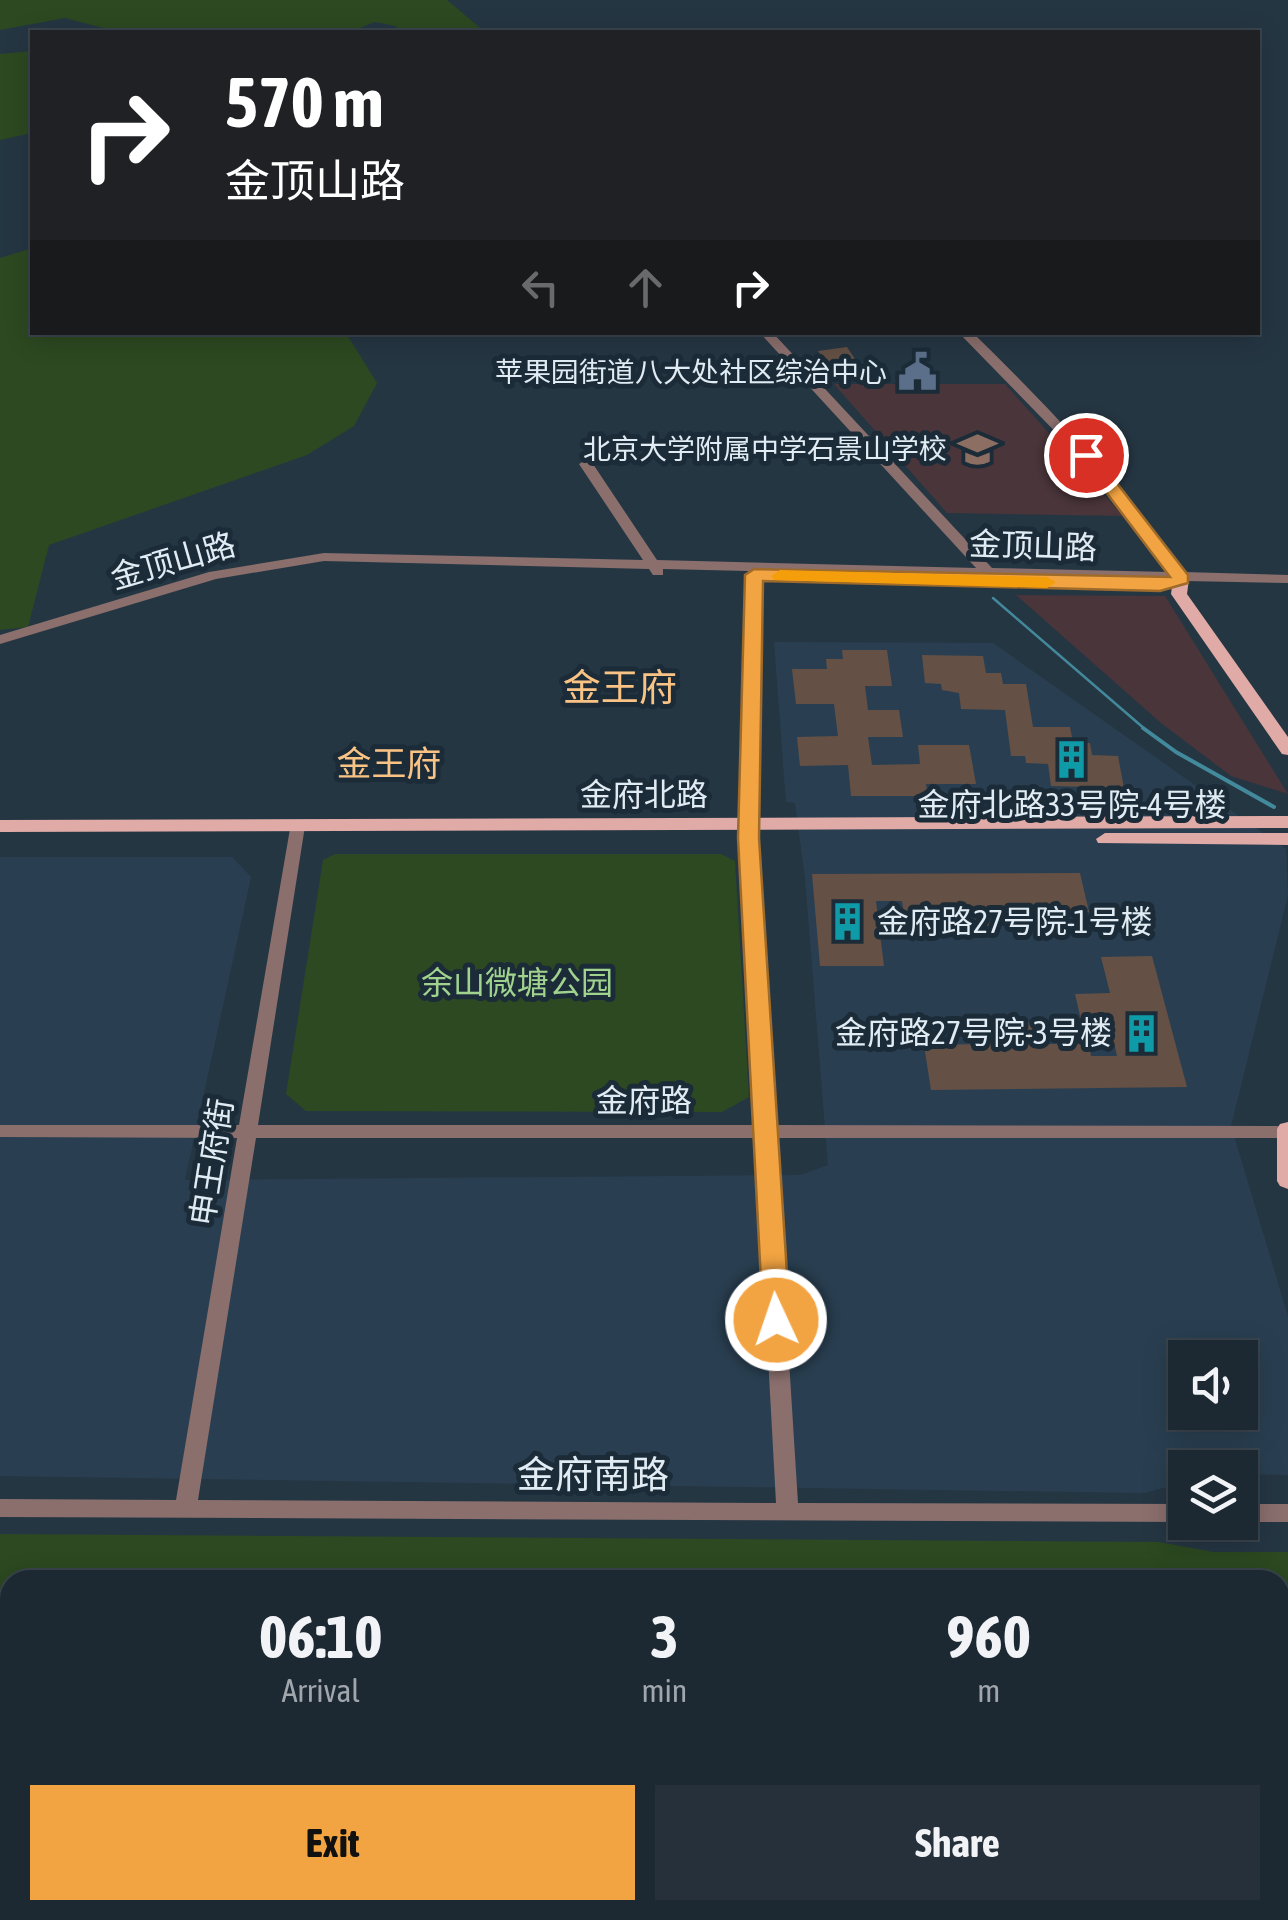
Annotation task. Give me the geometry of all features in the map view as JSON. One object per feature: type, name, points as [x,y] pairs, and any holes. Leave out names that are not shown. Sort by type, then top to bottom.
[{"type":"main road","points":[[1181,579],[1195,593],[1288,729]]},
{"type":"main road","points":[[1181,579],[1179,594],[1288,750]]},
{"type":"main road","name":"金府北路","points":[[749,832],[1288,822]]},
{"type":"main road","name":"金府北路","points":[[0,826],[1288,839]]},
{"type":"main road","name":"金府北路","points":[[0,837],[297,831]]},
{"type":"main road","points":[[1288,1131],[1288,1181]]},
{"type":"street","points":[[769,335],[992,577]]},
{"type":"street","points":[[967,335],[1038,402],[1086,455],[1181,579]]},
{"type":"street","points":[[586,464],[656,568]]},
{"type":"street","name":"金顶山路","points":[[0,640],[236,570],[296,560],[364,556],[454,566],[992,577],[1160,585],[1181,579],[1288,579]]},
{"type":"street","points":[[754,571],[749,832],[787,1511]]},
{"type":"street","name":"申王府街","points":[[186,1507],[297,831]]},
{"type":"street","name":"金府路","points":[[0,1131],[1288,1131]]},
{"type":"street","name":"金府南路","points":[[0,1508],[1168,1513]]},
{"type":"street","points":[[1258,1513],[1288,1514]]},
{"type":"shaded area","name":"北京大学附属中学石景山学校","points":[[834,384],[1005,384],[1123,516],[947,513]]},
{"type":"shaded area","points":[[1016,595],[1165,596],[1288,794],[1231,776],[1161,723]]},
{"type":"shaded area","points":[[774,642],[993,643],[1286,849],[1288,895],[1231,1126],[1288,1316],[1288,1475],[1258,1474],[1258,1450],[1168,1450],[1168,1487],[1144,1493],[0,1476],[0,857],[232,857],[251,877],[185,1180],[801,1175],[828,1165],[805,878],[795,803],[786,802]]},
{"type":"green space","points":[[0,0],[447,0],[483,30],[397,30],[396,26],[374,22],[356,30],[110,30],[65,18],[0,30]]},
{"type":"green space","points":[[30,51],[30,133],[0,140],[0,54]]},
{"type":"green space","points":[[30,249],[30,335],[347,335],[377,383],[354,426],[307,455],[49,545],[28,627],[0,630],[0,258]]},
{"type":"green space","name":"余山微塘公园","points":[[335,854],[721,854],[735,861],[749,1097],[722,1112],[306,1111],[286,1094],[323,860]]},
{"type":"green space","points":[[0,1534],[1159,1542],[1214,1552],[1288,1552],[1288,1570],[0,1570]]},
{"type":"building","points":[[847,347],[866,376],[836,376],[818,351]]},
{"type":"building","points":[[842,650],[887,650],[892,686],[865,686],[868,710],[899,710],[903,737],[868,737],[872,765],[920,764],[918,745],[969,745],[976,784],[926,784],[928,796],[851,796],[848,765],[800,766],[797,737],[838,736],[834,704],[796,704],[792,669],[827,669],[826,659],[843,659]]},
{"type":"building","points":[[922,655],[983,656],[986,673],[1001,673],[1003,684],[1026,684],[1033,727],[1070,727],[1073,743],[1090,743],[1092,755],[1118,756],[1124,788],[1051,786],[1048,764],[1026,763],[1025,756],[1011,756],[1005,710],[961,709],[959,693],[942,690],[941,684],[925,683]]},
{"type":"building","name":"金府路27号院-1号楼","points":[[1080,873],[1089,912],[996,912],[999,931],[953,931],[950,913],[904,913],[902,901],[876,901],[884,966],[820,966],[812,874]]},
{"type":"building","name":"金府路27号院-3号楼","points":[[1152,956],[1187,1087],[931,1090],[924,1045],[985,1044],[981,1022],[1035,1022],[1039,1044],[1089,1044],[1091,1056],[1117,1056],[1109,1020],[1081,1020],[1075,994],[1110,993],[1101,957]]},
{"type":"waterway","points":[[993,598],[1146,730]]},
{"type":"waterway","points":[[1143,728],[1176,752],[1274,807]]},
{"type":"slow traffic","points":[[780,576],[1047,582]]},
{"type":"place","name":"苹果园街道八大处社区综治中心","points":[[917,372]]},
{"type":"place","name":"北京大学附属中学石景山学校","points":[[977,449]]},
{"type":"place","name":"金府北路33号院-4号楼","points":[[1072,760]]},
{"type":"place","name":"金府路27号院-1号楼","points":[[847,922]]},
{"type":"place","name":"金府路27号院-3号楼","points":[[1142,1033]]},
{"type":"district","name":"金王府","points":[[620,688]]},
{"type":"district","name":"金王府","points":[[389,764]]},
{"type":"route","points":[[776,1320],[749,838],[754,575],[1160,585],[1181,579],[1086,455]]}]
